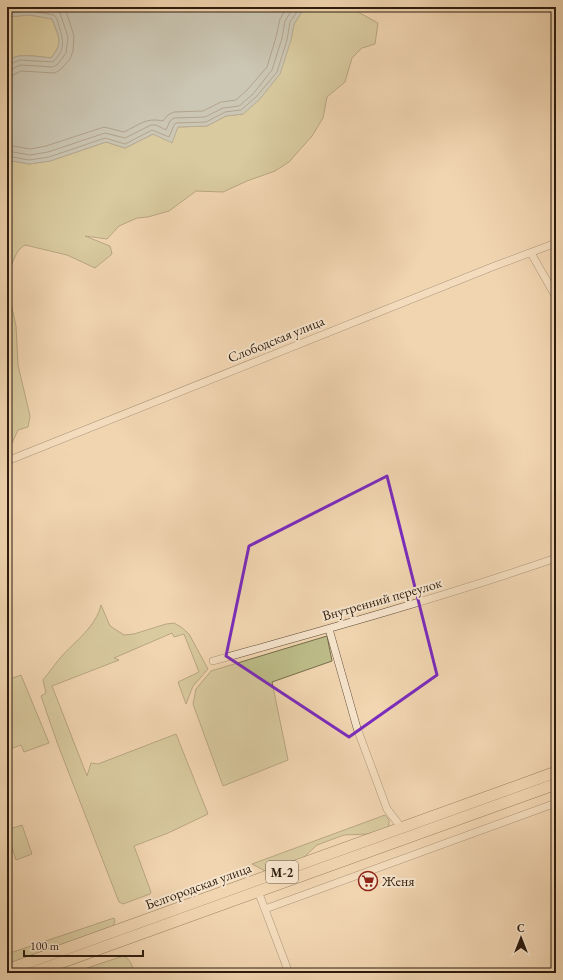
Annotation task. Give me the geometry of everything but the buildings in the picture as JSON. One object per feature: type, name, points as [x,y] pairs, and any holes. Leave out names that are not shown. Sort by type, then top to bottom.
[{"type":"main road","name":"Белгородская улица","points":[[7,970],[255,882],[401,827],[556,772]]},
{"type":"main road","name":"Белгородская улица","points":[[32,973],[556,784]]},
{"type":"street","name":"Слободская улица","points":[[7,461],[492,267],[556,243]]},
{"type":"street","points":[[531,253],[556,297]]},
{"type":"street","name":"Внутренний переулок","points":[[213,661],[329,629],[492,580],[556,558]]},
{"type":"street","points":[[329,629],[357,728],[387,809],[401,827]]},
{"type":"street","points":[[265,910],[556,803]]},
{"type":"street","points":[[258,892],[289,973]]},
{"type":"highlighted area","points":[[387,476],[437,675],[349,737],[226,656],[249,546]]},
{"type":"green space","points":[[305,7],[349,7],[378,23],[375,44],[362,48],[352,58],[345,82],[327,97],[323,118],[312,136],[289,162],[275,171],[247,181],[223,192],[196,191],[169,211],[148,217],[137,218],[119,226],[107,239],[85,236],[110,246],[112,254],[95,268],[67,255],[25,245],[19,250],[7,272],[7,160],[29,164],[50,161],[106,142],[125,148],[153,134],[177,127],[207,126],[226,116],[243,114],[291,40],[294,24]]},
{"type":"green space","points":[[30,15],[52,19],[59,39],[57,48],[51,58],[18,56],[7,62],[7,17]]},
{"type":"green space","points":[[7,285],[16,326],[18,365],[30,416],[28,427],[18,430],[12,443],[7,420]]},
{"type":"green space","points":[[101,605],[110,626],[124,635],[134,634],[166,624],[174,623],[181,627],[189,634],[208,669],[193,686],[186,704],[178,682],[199,672],[184,634],[174,637],[172,633],[114,658],[119,660],[52,686],[87,776],[91,763],[98,764],[176,734],[208,814],[168,833],[134,846],[151,892],[150,894],[123,904],[119,902],[58,745],[41,696],[46,693],[43,680],[60,658],[90,627],[95,620]]},
{"type":"green space","points":[[327,636],[332,661],[272,682],[288,760],[223,786],[193,704],[196,689],[211,671]]},
{"type":"green space","points":[[21,675],[49,743],[24,752],[21,745],[7,750],[7,680]]},
{"type":"green space","points":[[385,815],[389,820],[387,829],[367,834],[344,835],[317,845],[302,859],[265,871],[252,864]]},
{"type":"green space","points":[[22,825],[32,854],[16,860],[7,830]]},
{"type":"green space","points":[[114,918],[115,921],[113,926],[7,965],[7,954]]},
{"type":"green space","points":[[123,956],[129,960],[135,973],[72,973]]},
{"type":"water","points":[[7,7],[305,7],[294,24],[291,40],[280,74],[259,100],[243,114],[226,116],[207,126],[178,127],[172,143],[153,134],[125,148],[106,142],[50,161],[29,164],[7,160],[7,62],[18,56],[51,58],[58,48],[59,39],[52,19],[30,15],[7,17]]},
{"type":"place","name":"Женя","points":[[368,881]]}]
